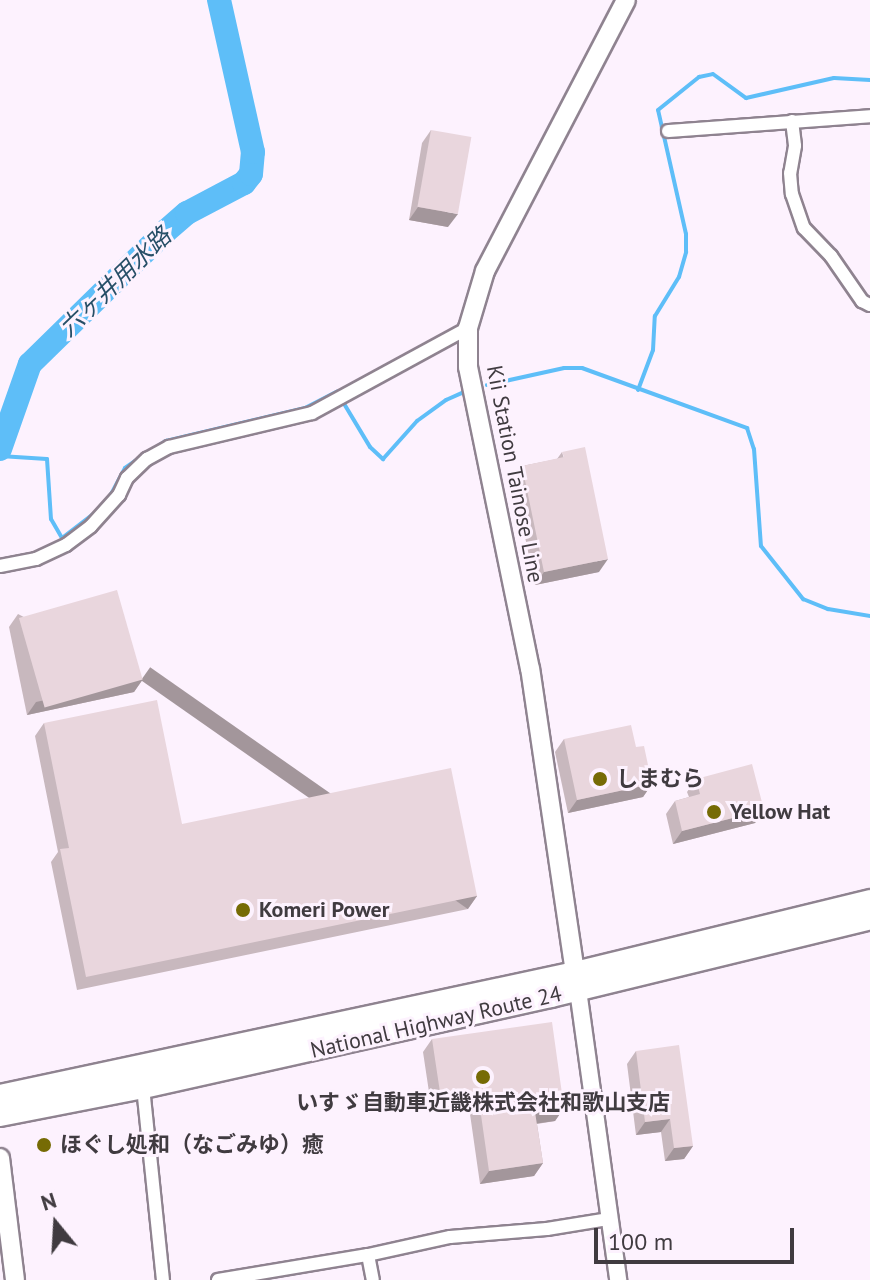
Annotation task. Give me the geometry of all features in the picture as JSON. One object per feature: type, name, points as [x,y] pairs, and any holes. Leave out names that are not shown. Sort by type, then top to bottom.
[{"type":"highway","name":"National Highway Route 24","points":[[0,1115],[143,1087],[576,981],[870,901]]},
{"type":"highway","name":"National Highway Route 24","points":[[0,1096],[576,981],[870,918]]},
{"type":"main road","name":"Kii Station Tainose Line","points":[[576,981],[530,669],[468,367],[468,328],[485,271],[626,0]]},
{"type":"main road","points":[[0,1158],[15,1280]]},
{"type":"street","points":[[668,131],[870,116]]},
{"type":"street","points":[[792,121],[795,146],[790,173],[792,194],[804,228],[831,256],[862,301],[870,305]]},
{"type":"street","points":[[0,566],[36,559],[66,545],[91,526],[137,468],[169,447],[312,413],[468,328]]},
{"type":"street","points":[[576,981],[618,1280]]},
{"type":"street","points":[[143,1087],[163,1280]]},
{"type":"street","points":[[218,1280],[368,1255],[450,1237],[547,1229],[609,1219]]},
{"type":"street","points":[[368,1255],[373,1280]]},
{"type":"building","points":[[431,130],[471,137],[458,214],[417,207]]},
{"type":"building","points":[[585,447],[608,559],[544,572],[522,466],[564,457],[562,452]]},
{"type":"building","points":[[117,590],[143,679],[45,708],[19,618]]},
{"type":"building","points":[[157,700],[182,824],[451,768],[477,896],[86,977],[60,849],[69,848],[44,723]]},
{"type":"building","name":"しまむら","points":[[631,725],[636,747],[644,746],[652,784],[577,800],[564,739]]},
{"type":"building","points":[[752,764],[764,810],[682,831],[675,801],[700,794],[696,779]]},
{"type":"building","points":[[552,1022],[564,1108],[535,1112],[543,1163],[489,1171],[478,1094],[441,1099],[432,1039]]},
{"type":"building","points":[[679,1045],[693,1146],[674,1148],[670,1119],[645,1122],[636,1051]]},
{"type":"waterway","name":"六ヶ井用水路","points":[[0,449],[30,364],[166,231],[187,213],[244,183],[251,174],[253,152],[219,0]]},
{"type":"waterway","points":[[638,390],[653,350],[655,316],[679,277],[686,252],[686,234],[658,110],[699,77],[713,74],[746,98],[834,78],[870,80]]},
{"type":"waterway","points":[[487,385],[564,368],[582,368],[747,428],[754,449],[761,546],[803,599],[828,609],[870,616]]},
{"type":"waterway","points":[[152,450],[166,441],[305,408],[337,392],[370,447],[383,459],[417,421],[446,400],[464,392]]},
{"type":"waterway","points":[[0,456],[47,459],[51,519],[62,538],[96,512]]},
{"type":"waterway","points":[[108,500],[125,468],[141,457]]},
{"type":"place","name":"しまむら","points":[[600,779]]},
{"type":"place","name":"Yellow Hat","points":[[714,812]]},
{"type":"place","name":"Komeri Power","points":[[243,910]]},
{"type":"place","name":"いすゞ自動車近畿株式会社和歌山支店","points":[[483,1077]]},
{"type":"place","name":"ほぐし処和（なごみゆ）癒","points":[[44,1145]]}]
